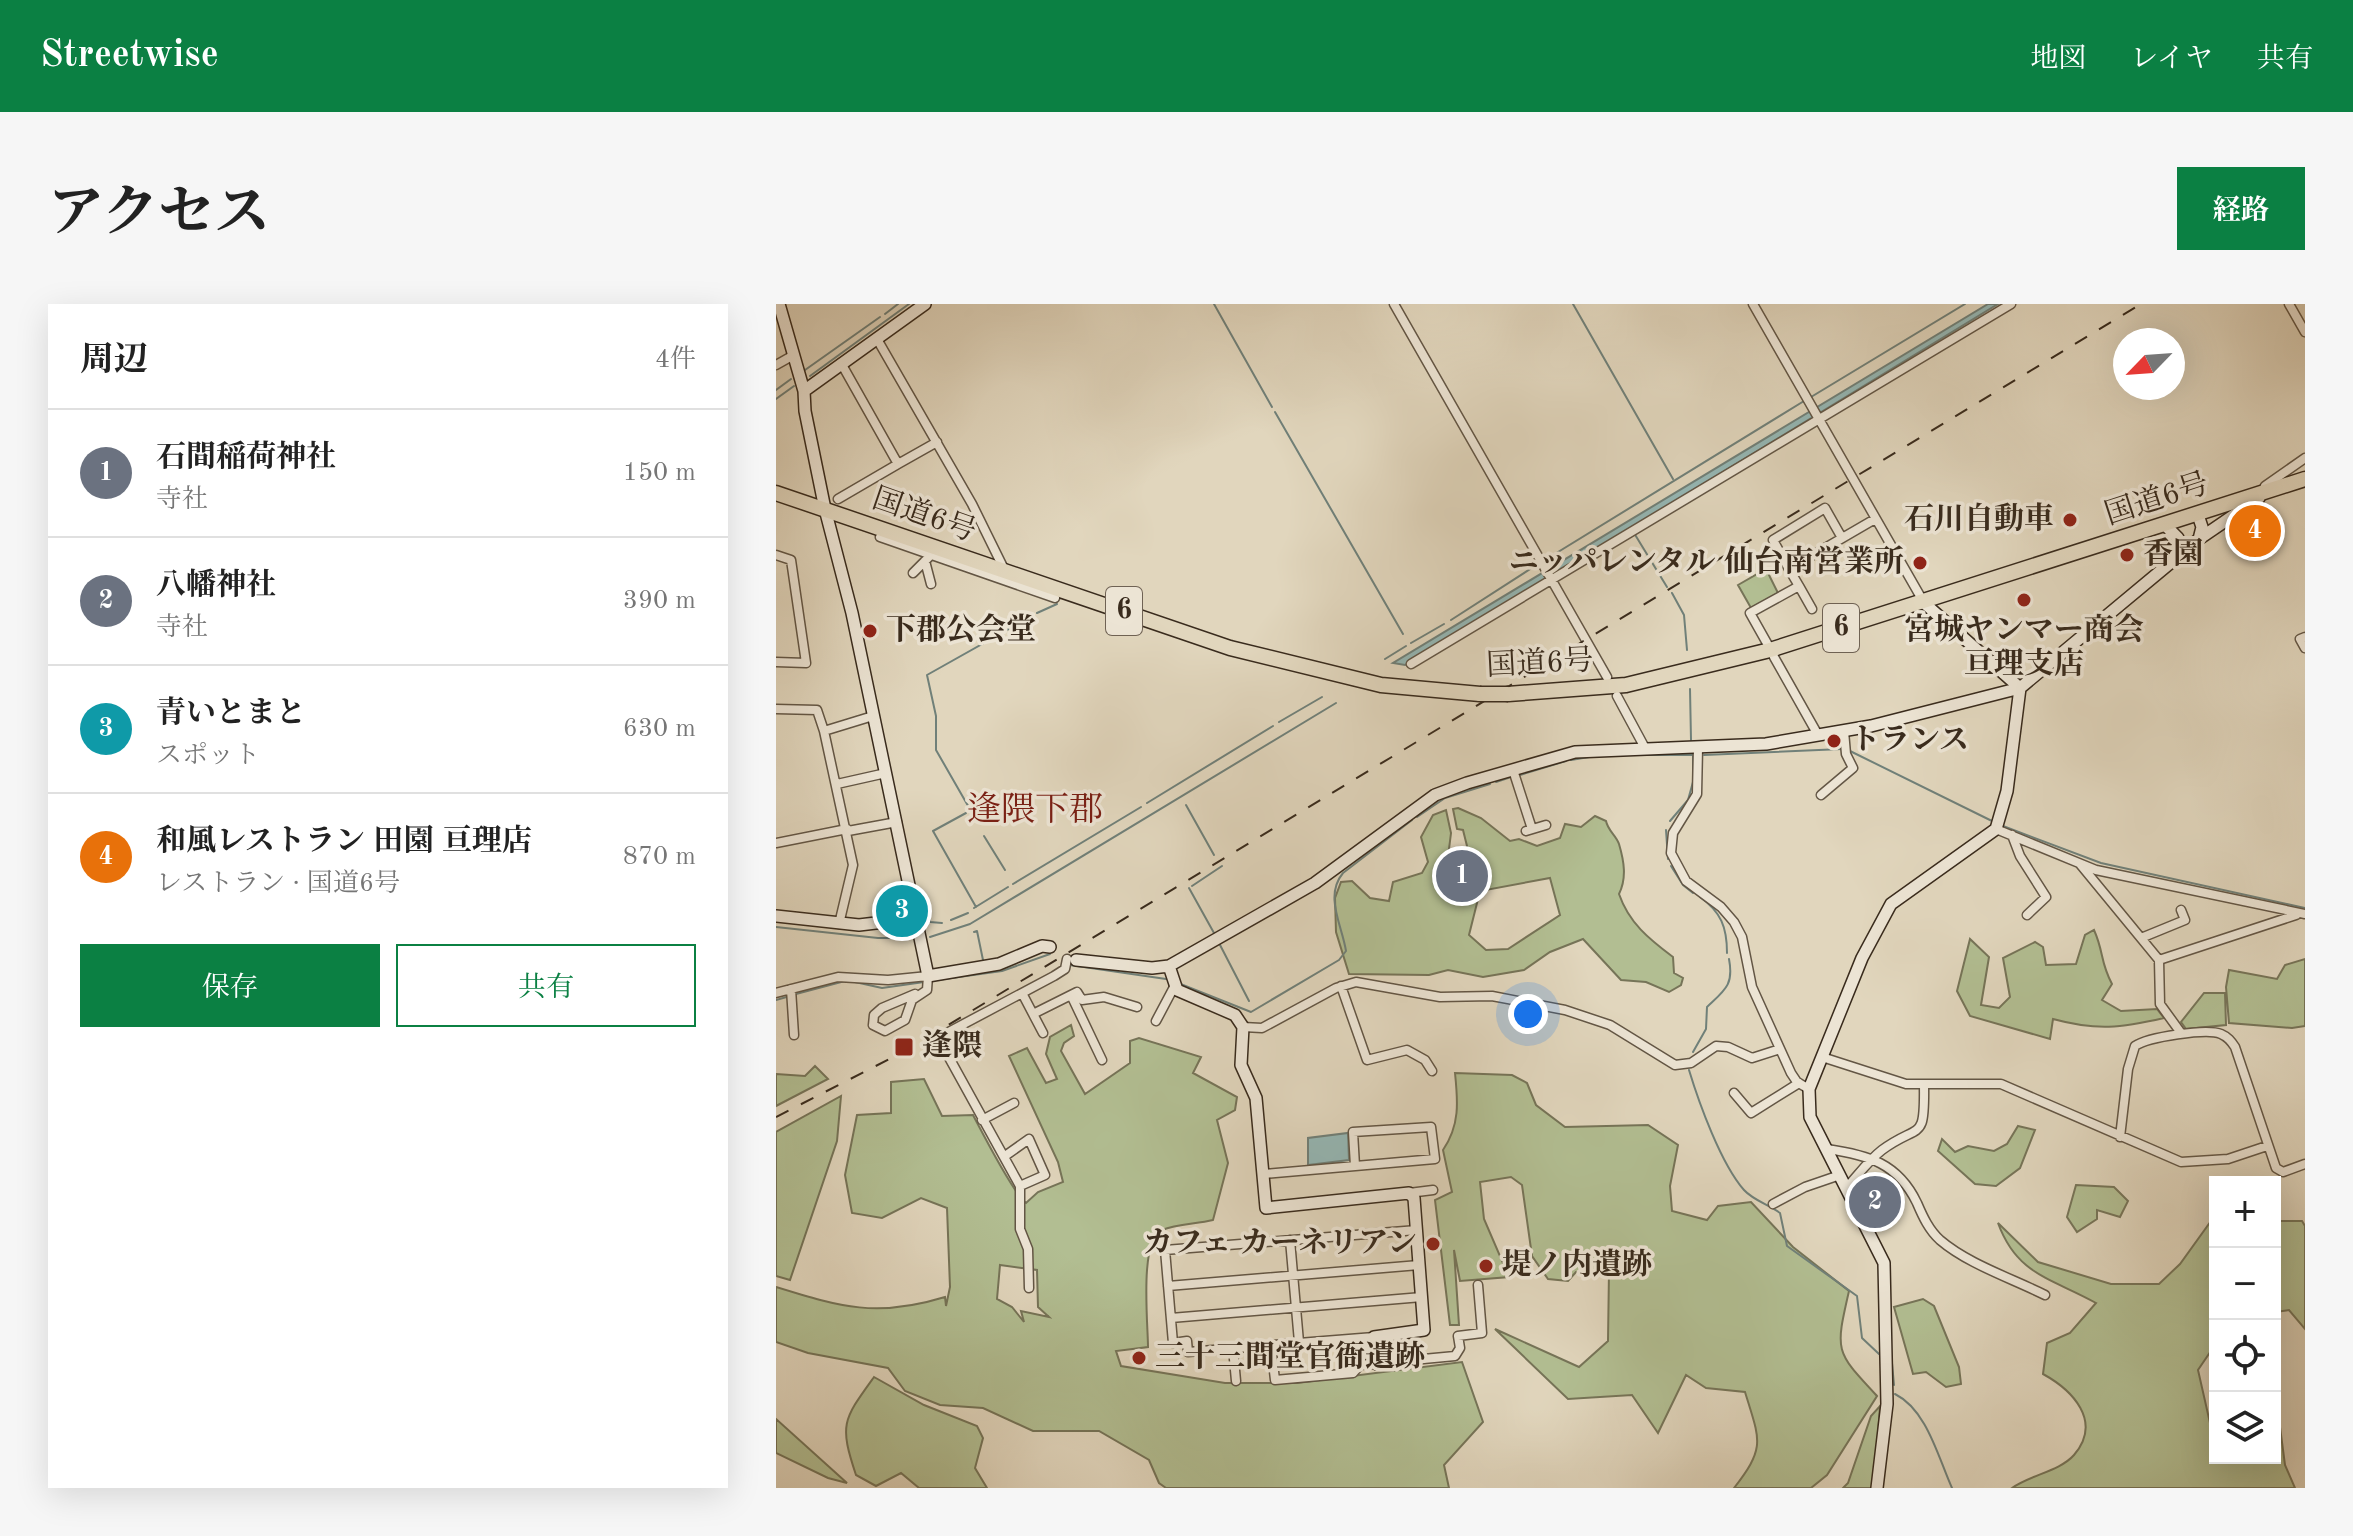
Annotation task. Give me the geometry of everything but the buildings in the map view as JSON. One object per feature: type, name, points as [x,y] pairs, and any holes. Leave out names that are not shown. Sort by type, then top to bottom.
[{"type":"highway","name":"国道6号","points":[[776,493],[825,509],[931,555],[1005,571],[1283,663],[1381,685],[1508,694],[1581,691],[1664,677],[1770,650],[2166,526],[2305,479]]},
{"type":"street","points":[[779,304],[779,320],[804,391],[805,411],[825,509],[924,947],[928,980],[920,993],[877,1011],[873,1025],[883,1034],[904,1025],[911,1016],[910,1006],[928,980]]},
{"type":"street","points":[[804,391],[925,304]]},
{"type":"street","points":[[1394,304],[1607,677]]},
{"type":"street","points":[[1753,304],[1923,602],[2020,688]]},
{"type":"street","points":[[1411,664],[1548,576],[2011,304]]},
{"type":"street","points":[[2289,304],[2305,332]]},
{"type":"street","points":[[877,339],[1000,556],[1005,571]]},
{"type":"street","points":[[776,365],[792,356]]},
{"type":"street","points":[[841,363],[898,464]]},
{"type":"street","points":[[838,499],[937,442]]},
{"type":"street","points":[[2236,502],[2305,458]]},
{"type":"street","points":[[776,993],[838,977],[928,980],[999,964],[1042,946],[1072,959],[1152,968],[1169,966],[1315,883],[1435,795],[1575,752],[1766,744],[1844,731],[2020,688],[2199,539],[2240,509],[2277,489]]},
{"type":"street","points":[[1812,609],[1773,540],[1825,508],[1842,538]]},
{"type":"street","points":[[2198,515],[2202,527],[2199,539]]},
{"type":"street","points":[[1789,569],[1875,519]]},
{"type":"street","points":[[2166,526],[2178,538],[2178,556]]},
{"type":"street","points":[[880,537],[1055,598]]},
{"type":"street","points":[[776,555],[791,560],[806,663],[776,662]]},
{"type":"street","points":[[913,573],[931,555]]},
{"type":"street","points":[[931,555],[931,584]]},
{"type":"street","points":[[1768,645],[1750,613],[1799,586]]},
{"type":"street","points":[[2305,637],[2300,639],[2305,648]]},
{"type":"street","points":[[1774,657],[1818,735]]},
{"type":"street","points":[[1734,1093],[1751,1113],[1804,1086],[1822,1057],[1862,958],[1891,904],[1996,829],[2007,791],[2020,688]]},
{"type":"street","points":[[1617,696],[1645,748]]},
{"type":"street","points":[[776,709],[817,710],[824,731],[848,830],[853,874],[839,924]]},
{"type":"street","points":[[824,731],[873,716]]},
{"type":"street","points":[[1821,795],[1853,768],[1846,754],[1844,731]]},
{"type":"street","points":[[1698,748],[1697,794],[1673,833],[1671,853],[1686,881],[1721,907],[1742,937],[1752,987],[1780,1049],[1804,1086],[1810,1117],[1884,1263],[1887,1404],[1877,1488]]},
{"type":"street","points":[[1513,770],[1529,830],[1546,825]]},
{"type":"street","points":[[837,784],[886,773]]},
{"type":"street","points":[[776,843],[897,822]]},
{"type":"street","points":[[1996,829],[2079,863],[2301,915]]},
{"type":"street","points":[[2012,835],[2020,856],[2046,897],[2027,915]]},
{"type":"street","points":[[2079,863],[2159,960],[2160,1004],[2181,1033]]},
{"type":"street","points":[[2141,938],[2185,920],[2181,910]]},
{"type":"street","points":[[2159,960],[2301,915]]},
{"type":"street","points":[[776,916],[839,924],[919,924]]},
{"type":"street","points":[[1029,1288],[1028,1249],[1020,1229],[1020,1186],[941,1048],[942,1039],[1054,976],[1065,969],[1072,959]]},
{"type":"street","points":[[1156,1021],[1174,987],[1169,966]]},
{"type":"street","points":[[1243,1027],[1262,1028],[1341,986],[1367,983],[1440,997],[1492,996],[1565,1010],[1610,1025],[1675,1065],[1691,1063],[1716,1046],[1728,1047],[1752,1058],[1780,1049]]},
{"type":"street","points":[[1341,986],[1367,1060],[1407,1050],[1425,1060],[1432,1071]]},
{"type":"street","points":[[1174,987],[1235,1015],[1243,1027],[1241,1065],[1256,1098],[1266,1208],[1433,1190]]},
{"type":"street","points":[[791,989],[794,1035]]},
{"type":"street","points":[[1033,1014],[1077,992],[1082,1000],[1104,997],[1137,1007]]},
{"type":"street","points":[[1022,993],[1043,1033]]},
{"type":"street","points":[[1071,995],[1102,1060]]},
{"type":"street","points":[[2120,1137],[2128,1069],[2135,1046],[2181,1033],[2216,1033],[2232,1041],[2267,1146],[2279,1171],[2305,1164]]},
{"type":"street","points":[[1822,1057],[1866,1073],[1924,1084],[2001,1084],[2165,1157],[2197,1163],[2228,1159],[2267,1146]]},
{"type":"street","points":[[1847,1187],[1883,1149],[1918,1130],[1924,1117],[1924,1084]]},
{"type":"street","points":[[982,1120],[1014,1103]]},
{"type":"street","points":[[1264,1174],[1435,1159],[1431,1127],[1353,1132],[1355,1166]]},
{"type":"street","points":[[1005,1156],[1029,1139],[1045,1175],[1020,1186]]},
{"type":"street","points":[[1827,1149],[1873,1159],[1889,1166],[1906,1183],[1925,1223],[1938,1238],[1953,1249],[2045,1295]]},
{"type":"street","points":[[1773,1204],[1805,1187],[1840,1175]]},
{"type":"street","points":[[1409,1193],[1414,1198],[1417,1230],[1424,1330],[1188,1352],[1187,1341],[1173,1343],[1165,1250],[1417,1230]]},
{"type":"street","points":[[1290,1240],[1299,1342]]},
{"type":"street","points":[[1168,1286],[1419,1265]]},
{"type":"street","points":[[1271,1345],[1275,1380],[1353,1373],[1360,1365],[1455,1356],[1460,1348],[1458,1336],[1482,1333],[1478,1285]]},
{"type":"street","points":[[1171,1318],[1422,1297]]},
{"type":"street","points":[[1374,1337],[1377,1364]]},
{"type":"street","points":[[1233,1348],[1236,1381]]},
{"type":"green space","points":[[1766,569],[1778,593],[1751,608],[1738,585]]},
{"type":"green space","points":[[1458,808],[1481,818],[1510,841],[1519,839],[1537,846],[1560,838],[1565,824],[1581,827],[1595,816],[1606,821],[1618,841],[1622,857],[1624,876],[1619,894],[1623,904],[1641,930],[1673,957],[1674,973],[1683,978],[1681,985],[1669,992],[1646,982],[1621,980],[1583,939],[1550,952],[1524,970],[1483,977],[1448,970],[1429,975],[1349,974],[1336,932],[1335,898],[1341,882],[1352,881],[1370,898],[1389,901],[1393,882],[1422,873],[1428,862],[1421,837],[1433,815],[1446,810],[1451,833],[1448,857],[1457,896],[1472,890],[1473,870],[1463,830],[1457,829],[1453,809]],"holes":[[[1550,878],[1560,915],[1508,949],[1486,950],[1469,935],[1480,891]]]},
{"type":"green space","points":[[2094,930],[2112,984],[2102,1000],[2121,1011],[2157,1009],[2164,1018],[2109,1027],[2053,1019],[2050,1039],[1970,1016],[1957,991],[1970,939],[1989,957],[1981,1005],[1999,1008],[2010,997],[2003,958],[2035,942],[2043,947],[2046,965],[2076,964],[2085,935]]},
{"type":"green space","points":[[2305,959],[2305,1026],[2292,1028],[2229,1023],[2226,987],[2229,970],[2277,979],[2285,965]]},
{"type":"green space","points":[[2204,993],[2225,993],[2226,1025],[2186,1029],[2181,1022]]},
{"type":"green space","points":[[1071,1025],[1074,1036],[1064,1043],[1061,1051],[1085,1094],[1130,1063],[1130,1041],[1139,1038],[1201,1057],[1193,1073],[1237,1097],[1235,1110],[1217,1120],[1228,1163],[1213,1220],[1168,1228],[1155,1237],[1147,1265],[1148,1347],[1116,1351],[1121,1366],[1225,1383],[1297,1383],[1462,1362],[1483,1422],[1444,1465],[1449,1488],[1166,1488],[1159,1483],[1149,1460],[1099,1431],[1033,1431],[983,1408],[940,1405],[905,1391],[888,1368],[808,1353],[776,1342],[776,1287],[859,1307],[899,1307],[945,1297],[946,1306],[950,1287],[947,1208],[921,1198],[882,1218],[852,1213],[845,1175],[857,1115],[891,1113],[891,1082],[924,1079],[942,1116],[973,1115],[1006,1176],[1026,1203],[1038,1192],[1063,1182],[1058,1162],[1009,1056],[1027,1048],[1046,1083],[1057,1079],[1046,1054],[1050,1037]],"holes":[[[1000,1265],[1037,1270],[1038,1307],[1049,1317],[1021,1311],[1024,1322],[1012,1307],[997,1299]]]},
{"type":"green space","points":[[815,1066],[828,1079],[776,1106],[776,1074],[805,1076]]},
{"type":"green space","points":[[1455,1073],[1512,1075],[1527,1083],[1536,1105],[1565,1127],[1648,1125],[1678,1145],[1670,1186],[1672,1211],[1707,1220],[1718,1206],[1751,1202],[1793,1247],[1849,1291],[1842,1327],[1842,1350],[1853,1369],[1877,1396],[1827,1475],[1811,1488],[1734,1488],[1751,1463],[1757,1443],[1745,1392],[1706,1388],[1686,1375],[1658,1433],[1632,1395],[1568,1399],[1495,1329],[1579,1367],[1608,1341],[1609,1271],[1576,1272],[1568,1281],[1548,1279],[1532,1256],[1522,1185],[1511,1177],[1480,1182],[1484,1219],[1509,1277],[1460,1281],[1454,1250],[1459,1325],[1450,1325],[1435,1200],[1452,1192],[1443,1150],[1455,1122]]},
{"type":"green space","points":[[841,1096],[837,1141],[790,1280],[776,1276],[776,1132]]},
{"type":"green space","points":[[2018,1126],[2035,1130],[2020,1168],[1996,1186],[1975,1184],[1938,1151],[1942,1139],[1955,1152],[1968,1146],[1994,1151],[2007,1144]]},
{"type":"green space","points":[[2076,1185],[2114,1187],[2128,1201],[2120,1217],[2097,1210],[2097,1219],[2077,1232],[2067,1217]]},
{"type":"green space","points":[[2281,1221],[2302,1221],[2305,1226],[2305,1329],[2289,1310],[2281,1311]]},
{"type":"green space","points":[[1998,1223],[2038,1262],[2111,1284],[2159,1284],[2180,1264],[2209,1224],[2209,1354],[2198,1370],[2209,1419],[2209,1464],[2281,1464],[2281,1435],[2285,1465],[2295,1488],[2012,1488],[2068,1460],[2082,1442],[2085,1419],[2080,1408],[2064,1389],[2043,1374],[2047,1343],[2070,1333],[2096,1303],[2025,1265],[2006,1240]]},
{"type":"green space","points":[[1923,1299],[1934,1306],[1959,1367],[1961,1384],[1946,1387],[1926,1372],[1913,1374],[1894,1307]]},
{"type":"green space","points":[[874,1377],[924,1405],[977,1426],[983,1438],[975,1468],[987,1488],[919,1488],[901,1473],[876,1486],[856,1475],[847,1444],[847,1423],[850,1413]]},
{"type":"green space","points":[[1880,1406],[1874,1488],[1843,1488],[1848,1483],[1871,1416]]},
{"type":"green space","points":[[776,1419],[847,1483],[828,1478],[776,1453]]},
{"type":"water","points":[[1988,304],[1998,304],[1453,637],[1405,665],[1393,663]]},
{"type":"water","points":[[1348,1133],[1349,1160],[1308,1165],[1308,1138]]},
{"type":"waterway","points":[[885,314],[898,304]]},
{"type":"waterway","points":[[810,376],[909,304]]},
{"type":"waterway","points":[[1214,304],[1272,407]]},
{"type":"waterway","points":[[1573,304],[1673,479]]},
{"type":"waterway","points":[[1811,397],[1965,304]]},
{"type":"waterway","points":[[805,370],[880,317]]},
{"type":"waterway","points":[[776,390],[791,379]]},
{"type":"waterway","points":[[776,399],[794,386]]},
{"type":"waterway","points":[[1545,560],[1804,401]]},
{"type":"waterway","points":[[1275,412],[1403,634]]},
{"type":"waterway","points":[[1634,533],[1667,587]]},
{"type":"waterway","points":[[1451,620],[1538,564]]},
{"type":"waterway","points":[[1672,593],[1684,615],[1687,650]]},
{"type":"waterway","points":[[1037,613],[1057,604]]},
{"type":"waterway","points":[[971,811],[936,750],[936,716],[927,675],[1032,616]]},
{"type":"waterway","points":[[1411,643],[1444,624]]},
{"type":"waterway","points":[[1385,659],[1406,646]]},
{"type":"waterway","points":[[1690,689],[1691,740]]},
{"type":"waterway","points":[[1279,722],[1322,697]]},
{"type":"waterway","points":[[930,937],[970,924],[1336,703]]},
{"type":"waterway","points":[[1147,803],[1273,726]]},
{"type":"waterway","points":[[1704,755],[1842,749]]},
{"type":"waterway","points":[[1850,751],[1994,822]]},
{"type":"waterway","points":[[1627,755],[1693,755],[1693,775]]},
{"type":"waterway","points":[[1571,760],[1589,757]]},
{"type":"waterway","points":[[1520,775],[1566,761]]},
{"type":"waterway","points":[[1496,782],[1511,777]]},
{"type":"waterway","points":[[1670,821],[1688,800],[1693,782]]},
{"type":"waterway","points":[[1417,817],[1445,798],[1490,784]]},
{"type":"waterway","points":[[1186,805],[1214,855]]},
{"type":"waterway","points":[[1013,884],[1141,807]]},
{"type":"waterway","points":[[966,813],[933,831],[976,907]]},
{"type":"waterway","points":[[1178,983],[1251,1012],[1339,960],[1346,951],[1336,911],[1338,882],[1343,873],[1412,820]]},
{"type":"waterway","points":[[2003,826],[2101,863],[2305,908]]},
{"type":"waterway","points":[[1666,830],[1668,859]]},
{"type":"waterway","points":[[984,836],[1005,870]]},
{"type":"waterway","points":[[1192,886],[1222,866]]},
{"type":"waterway","points":[[1671,866],[1683,885],[1693,893]]},
{"type":"waterway","points":[[974,908],[1008,887]]},
{"type":"waterway","points":[[1189,888],[1214,933]]},
{"type":"waterway","points":[[1700,897],[1713,908],[1721,921],[1727,953]]},
{"type":"waterway","points":[[926,905],[930,922],[942,923]]},
{"type":"waterway","points":[[951,920],[968,913]]},
{"type":"waterway","points":[[776,927],[878,938],[914,938]]},
{"type":"waterway","points":[[974,932],[977,931],[983,960]]},
{"type":"waterway","points":[[1219,943],[1249,1001]]},
{"type":"waterway","points":[[930,981],[1002,971],[1050,954]]},
{"type":"waterway","points":[[1693,1052],[1706,1029],[1707,1007],[1729,981],[1729,959]]},
{"type":"waterway","points":[[1070,965],[1166,979]]},
{"type":"waterway","points":[[796,994],[845,981]]},
{"type":"waterway","points":[[855,982],[882,988],[924,982]]},
{"type":"waterway","points":[[776,1000],[790,996]]},
{"type":"waterway","points":[[1689,1070],[1712,1133],[1735,1179],[1748,1194],[1780,1213],[1787,1246],[1857,1296],[1862,1338],[1879,1354]]},
{"type":"waterway","points":[[1892,1363],[1894,1385]]},
{"type":"waterway","points":[[1895,1394],[1906,1401],[1923,1423],[1952,1488]]},
{"type":"railway","points":[[776,1117],[907,1050],[2141,304]]},
{"type":"place","name":"石川自動車","points":[[2070,520]]},
{"type":"place","name":"和風レストラン 田園 亘理店","points":[[2255,531]]},
{"type":"place","name":"香園","points":[[2127,555]]},
{"type":"place","name":"ニッパレンタル 仙台南営業所","points":[[1920,563]]},
{"type":"place","name":"宮城ヤンマー商会 亘理支店","points":[[2024,600]]},
{"type":"place","name":"下郡公会堂","points":[[870,631]]},
{"type":"place","name":"トランス","points":[[1834,741]]},
{"type":"place","name":"石間稲荷神社","points":[[1462,876]]},
{"type":"place","name":"青いとまと","points":[[902,911]]},
{"type":"place","name":"逢隈","points":[[904,1047]]},
{"type":"place","name":"八幡神社","points":[[1875,1202]]},
{"type":"place","name":"カフェ カーネリアン","points":[[1433,1244]]},
{"type":"place","name":"堤ノ内遺跡","points":[[1486,1266]]},
{"type":"place","name":"三十三間堂官衙遺跡","points":[[1139,1358]]},
{"type":"district","name":"逢隈下郡","points":[[1035,811]]}]
